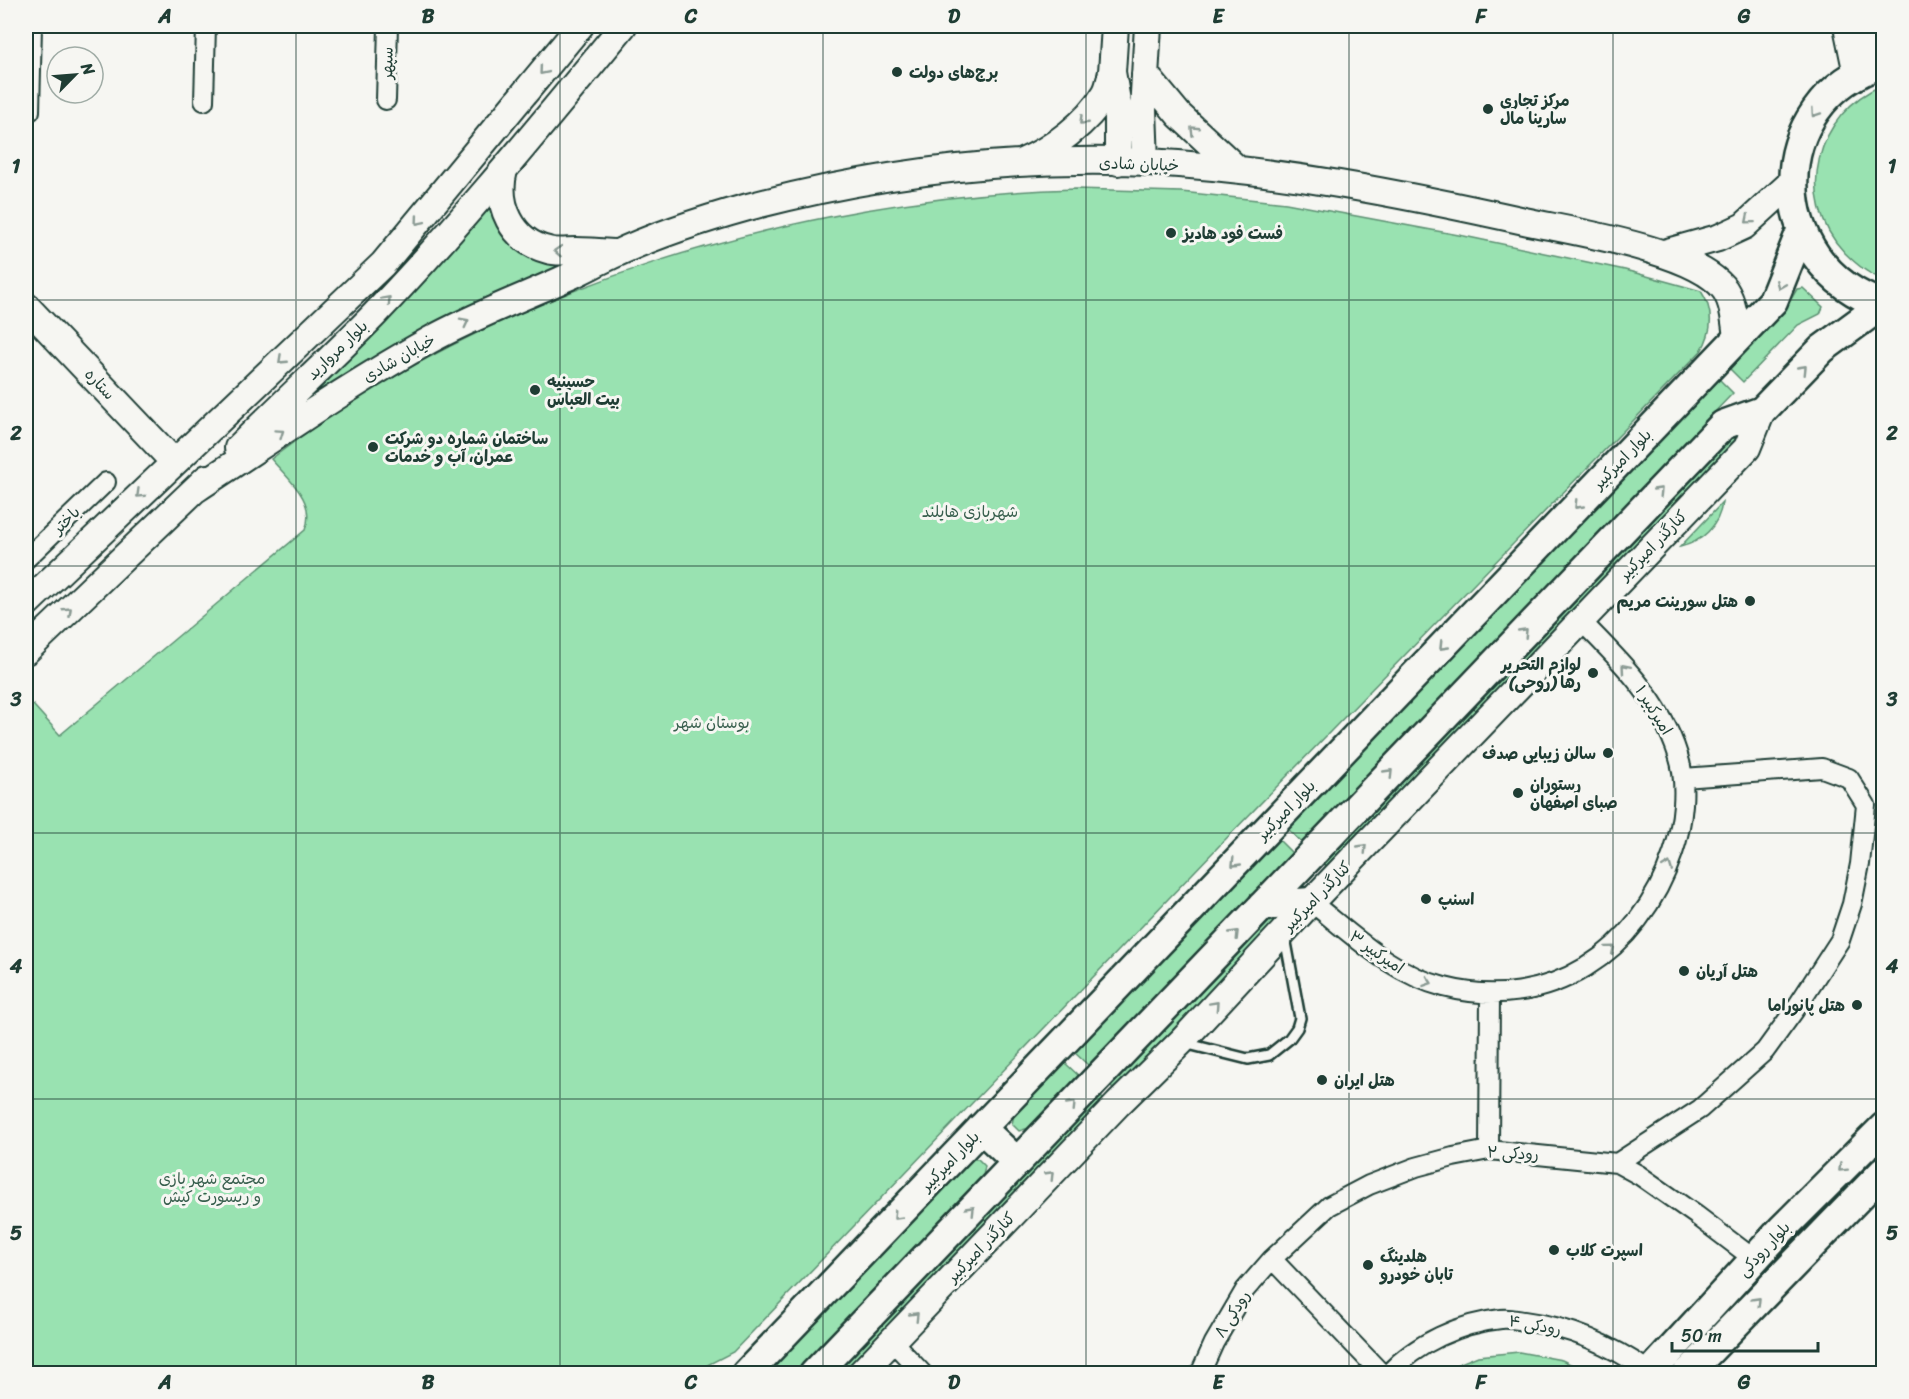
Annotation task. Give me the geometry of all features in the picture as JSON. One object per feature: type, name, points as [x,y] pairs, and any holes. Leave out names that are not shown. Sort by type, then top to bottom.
[{"type":"main road","points":[[1857,74],[1876,26]]},
{"type":"main road","points":[[814,1374],[1723,425],[1762,411],[1822,349],[1883,305],[1853,291],[1834,277],[1817,259],[1801,231],[1793,198],[1792,181],[1797,149],[1810,119],[1831,93],[1857,74],[1884,63]]},
{"type":"main road","name":"بلوار امیرکبیر","points":[[746,1374],[1773,301],[1801,231]]},
{"type":"main road","points":[[1262,906],[1311,902]]},
{"type":"main road","name":"بلوار رودکی","points":[[1650,1373],[1754,1259],[1884,1127]]},
{"type":"main road","points":[[981,1128],[1017,1162]]},
{"type":"main road","name":"بلوار رودکی","points":[[1687,1374],[1884,1171]]},
{"type":"street","points":[[30,111],[32,26]]},
{"type":"street","points":[[204,101],[206,26]]},
{"type":"street","name":"سپهر","points":[[387,100],[388,26]]},
{"type":"street","name":"بلوار مروارید","points":[[26,604],[383,264],[580,26]]},
{"type":"street","name":"بلوار مروارید","points":[[26,651],[375,314],[504,170],[623,26]]},
{"type":"street","points":[[1016,164],[1061,140],[1095,109],[1106,92],[1112,72],[1115,26]]},
{"type":"street","points":[[1145,162],[1143,110],[1148,26]]},
{"type":"street","points":[[1847,26],[1857,74]]},
{"type":"street","points":[[1112,72],[1118,107],[1118,162]]},
{"type":"street","points":[[1145,74],[1179,115],[1237,170]]},
{"type":"street","points":[[1118,107],[1127,114],[1133,115],[1143,110]]},
{"type":"street","name":"خیابان شادی","points":[[196,489],[348,387],[391,362],[478,316],[617,253],[745,208],[802,195],[882,179],[1016,164],[1145,162],[1237,170],[1332,183],[1470,209],[1664,253],[1702,270],[1724,289],[1733,310],[1737,338]]},
{"type":"street","name":"خیابان شادی","points":[[504,170],[501,195],[504,209],[510,223],[532,244],[546,250],[561,252],[617,253]]},
{"type":"street","name":"خیابان شادی","points":[[1664,253],[1718,238],[1743,226],[1792,181]]},
{"type":"street","name":"ستاره","points":[[26,306],[174,462]]},
{"type":"street","name":"کنارگذر امیرکبیر","points":[[860,1374],[1118,1104],[1181,1042],[1311,902],[1747,448],[1762,411]]},
{"type":"street","name":"باختر","points":[[26,559],[106,482]]},
{"type":"street","name":"امیرکبیر ۱","points":[[1581,621],[1627,670],[1661,715],[1667,724],[1679,756],[1683,778],[1682,817],[1677,841],[1667,870],[1641,917]]},
{"type":"street","points":[[1617,1163],[1700,1109],[1765,1051],[1840,940],[1852,904],[1860,864],[1866,806],[1849,778],[1821,768],[1683,778]]},
{"type":"street","name":"امیرکبیر ۳","points":[[1311,902],[1398,969],[1442,987],[1466,992],[1490,993],[1534,989],[1575,974],[1611,950],[1641,917]]},
{"type":"street","points":[[1489,1150],[1490,993]]},
{"type":"street","name":"رودکی ۲","points":[[1272,1259],[1329,1206],[1369,1185],[1416,1167],[1489,1150],[1617,1163],[1639,1175],[1754,1259]]},
{"type":"street","points":[[1272,1259],[1382,1374]]},
{"type":"street","name":"رودکی ۸","points":[[1200,1374],[1214,1343],[1245,1290],[1272,1259]]},
{"type":"street","name":"رودکی ۴","points":[[1388,1374],[1398,1362],[1435,1339],[1470,1325],[1503,1319],[1538,1323],[1598,1342],[1629,1357],[1650,1373]]},
{"type":"street","points":[[892,1341],[923,1374]]},
{"type":"lane","points":[[1181,1042],[1248,1059],[1269,1055],[1289,1039],[1297,1028],[1300,1018],[1283,932]]},
{"type":"green space","points":[[1883,85],[1883,279],[1868,272],[1845,253],[1829,231],[1820,208],[1817,183],[1819,159],[1828,136],[1841,115],[1860,98]]},
{"type":"green space","name":"بوستان شهر","points":[[1076,189],[1181,192],[1286,203],[1464,236],[1625,270],[1701,291],[1710,314],[1710,328],[1701,351],[1218,847],[733,1352],[690,1374],[26,1373],[26,697],[60,735],[305,530],[308,519],[304,500],[271,459],[358,399],[451,346],[550,301],[653,263],[758,233],[864,210],[971,196]]},
{"type":"green space","points":[[491,195],[543,260],[565,267],[261,434]]},
{"type":"green space","points":[[1803,288],[1823,307],[1820,314],[1798,325],[1743,382],[1729,368],[1784,311],[1797,289]]},
{"type":"green space","points":[[1719,379],[1733,393],[1302,843],[1288,829]]},
{"type":"green space","points":[[1732,436],[1738,442],[1329,869],[1323,863]]},
{"type":"green space","points":[[1722,503],[1717,519],[1708,532],[1688,545],[1680,547]]},
{"type":"green space","points":[[1278,839],[1292,853],[1089,1066],[1074,1052]]},
{"type":"green space","points":[[1287,913],[1116,1092],[1110,1086],[1274,914]]},
{"type":"green space","points":[[1064,1062],[1079,1076],[1029,1128],[1019,1131],[1012,1124],[1014,1114]]},
{"type":"green space","points":[[1100,1096],[1106,1102],[846,1373],[834,1374]]},
{"type":"green space","points":[[973,1159],[978,1159],[985,1166],[983,1176],[794,1373],[766,1374]]},
{"type":"green space","points":[[1519,1352],[1562,1360],[1589,1373],[1436,1373],[1478,1356]]},
{"type":"place","name":"برج‌های دولت","points":[[897,72]]},
{"type":"place","name":"مرکز تجاری سارینا مال","points":[[1488,109]]},
{"type":"place","name":"فست فود هادیز","points":[[1171,233]]},
{"type":"place","name":"حسینیه بیت العباس","points":[[535,390]]},
{"type":"place","name":"ساختمان شماره دو شرکت عمران، آب و خدمات","points":[[373,447]]},
{"type":"place","name":"هتل سورینت مريم","points":[[1750,601]]},
{"type":"place","name":"لوازم التحریر رها (روحی)","points":[[1593,673]]},
{"type":"place","name":"سالن زیبایی صدف","points":[[1608,753]]},
{"type":"place","name":"رستوران صبای اصفهان","points":[[1518,793]]},
{"type":"place","name":"اسنپ","points":[[1426,899]]},
{"type":"place","name":"هتل آریان","points":[[1684,971]]},
{"type":"place","name":"هتل پانوراما","points":[[1857,1005]]},
{"type":"place","name":"هتل ایران","points":[[1322,1080]]},
{"type":"place","name":"اسپرت کلاب","points":[[1554,1250]]},
{"type":"place","name":"هلدینگ تابان خودرو","points":[[1368,1265]]},
{"type":"park label","name":"شهربازی هایلند","points":[[970,511]]},
{"type":"park label","name":"مجتمع شهر بازی و ریسورت کیش","points":[[212,1187]]}]
